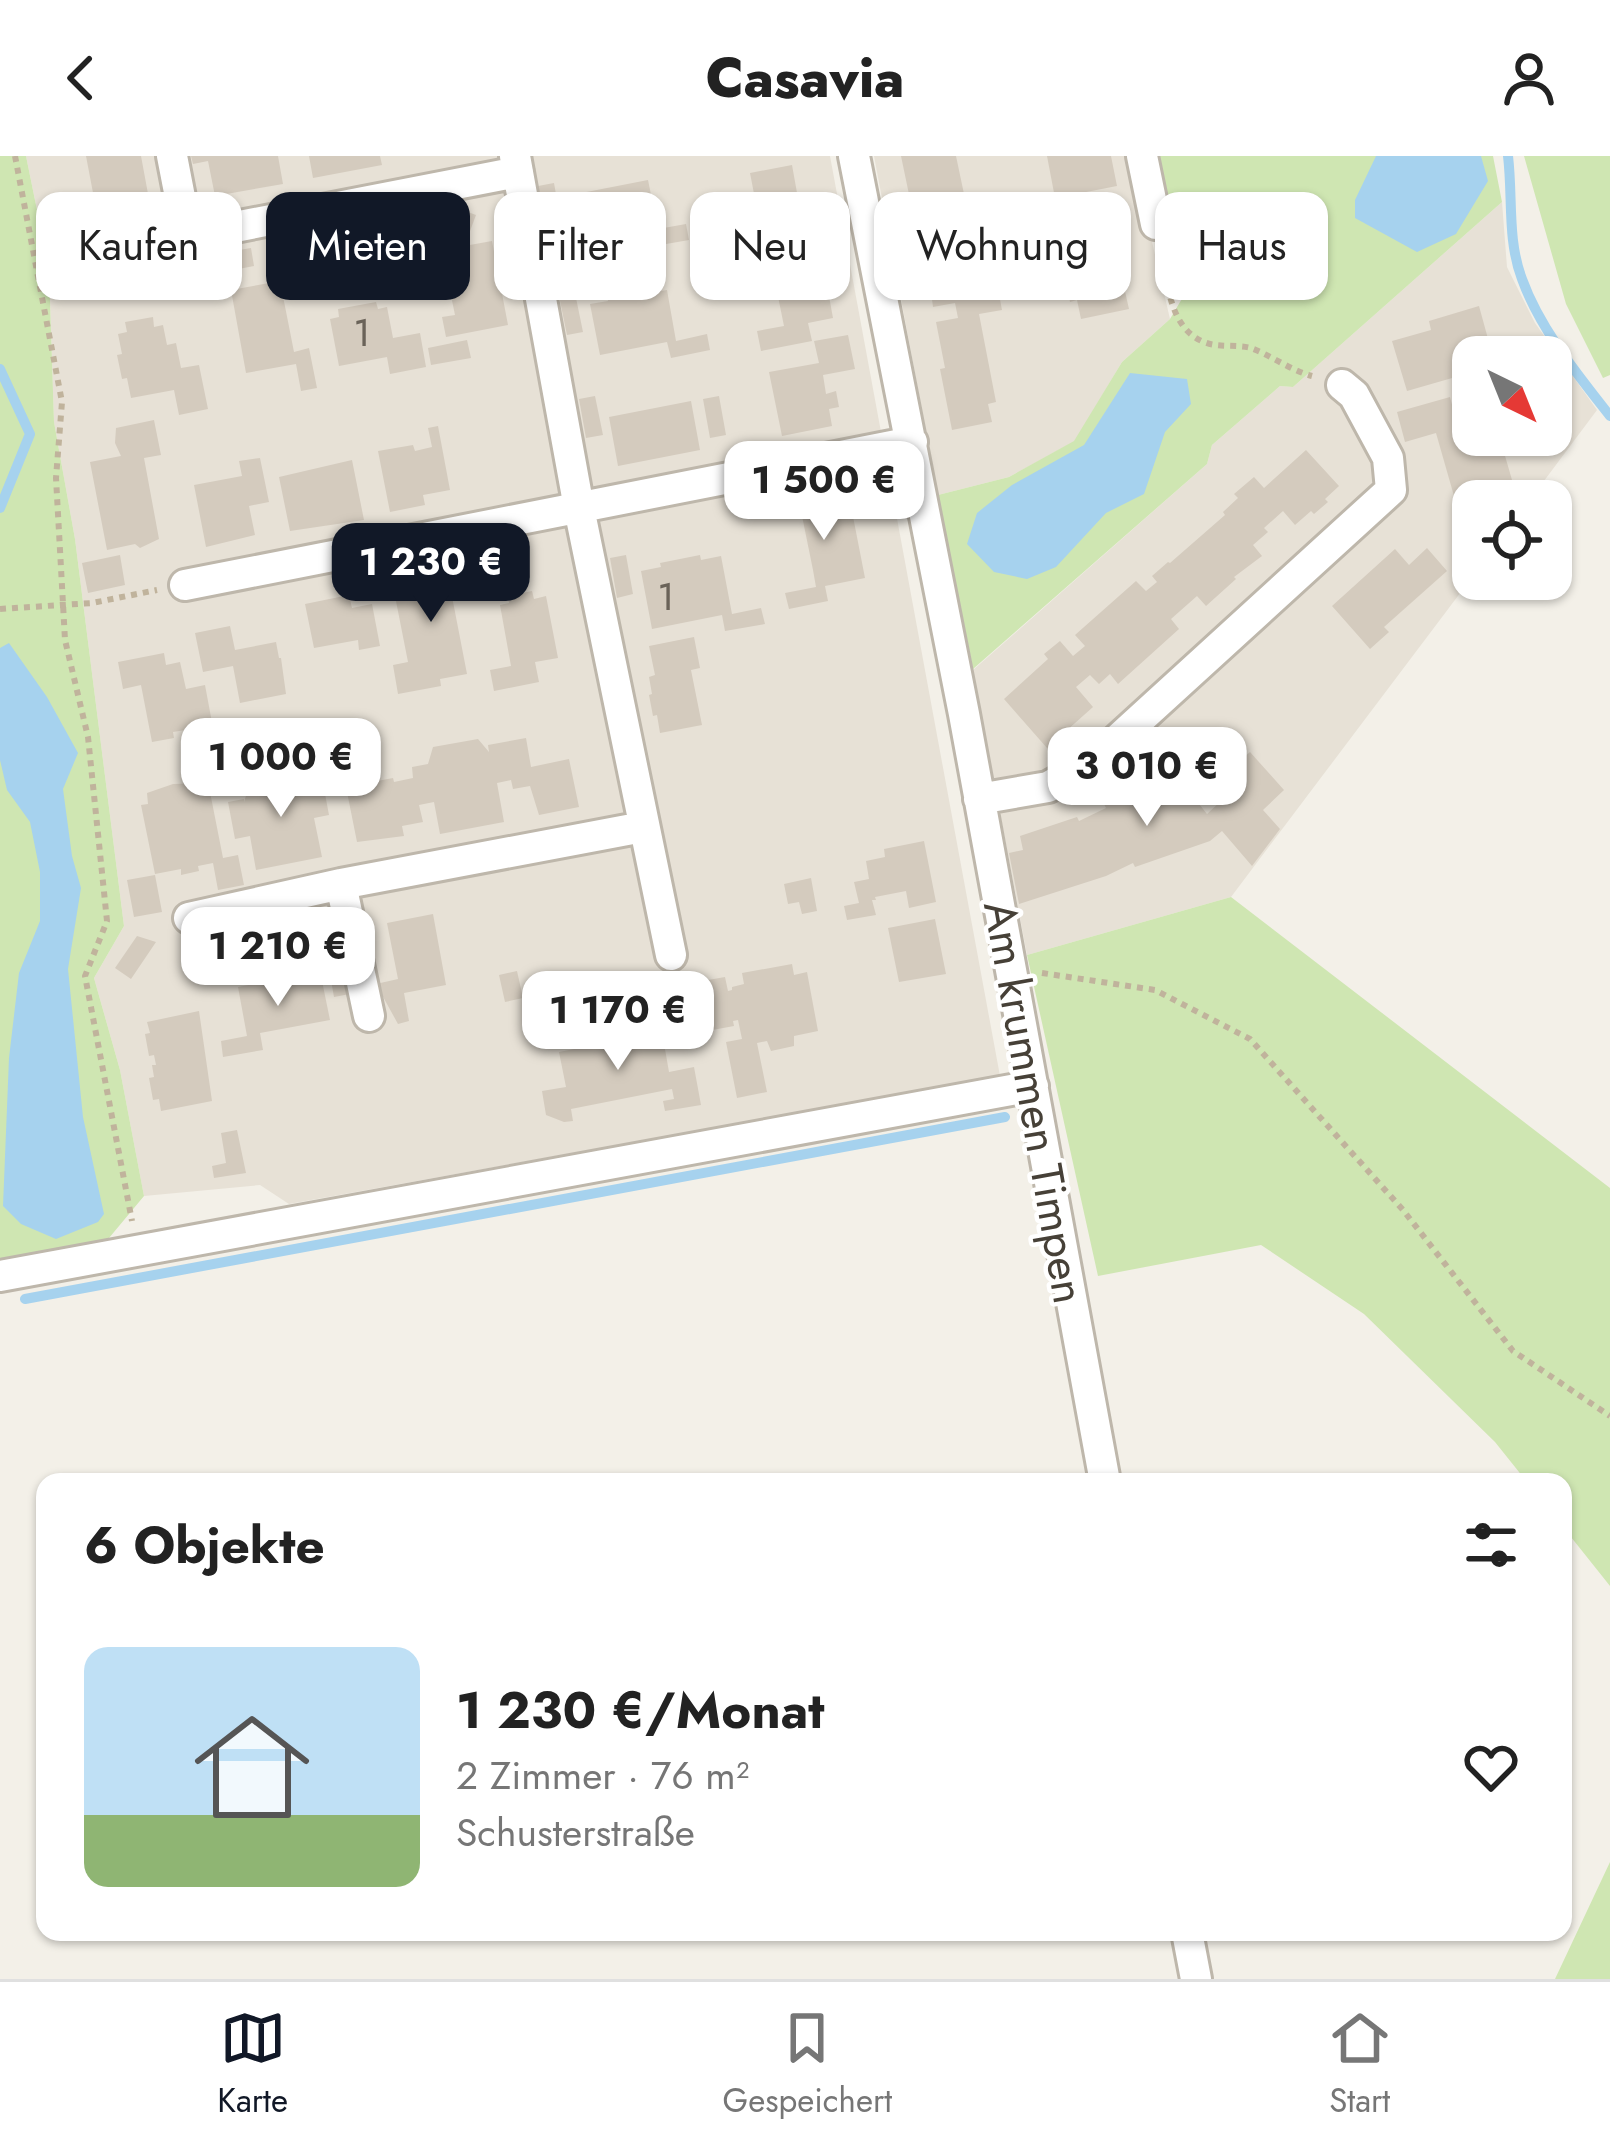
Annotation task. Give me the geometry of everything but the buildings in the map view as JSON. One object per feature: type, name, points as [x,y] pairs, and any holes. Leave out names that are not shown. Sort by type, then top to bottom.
[{"type":"street","points":[[172,156],[179,192]]},
{"type":"street","name":"Am krummen Timpen","points":[[854,156],[1103,1473]]},
{"type":"street","points":[[1142,156],[1155,219]]},
{"type":"street","points":[[242,225],[516,164],[579,508],[670,955]]},
{"type":"street","points":[[979,799],[1048,787],[1094,761],[1391,490],[1388,458],[1354,395],[1342,385]]},
{"type":"street","points":[[185,585],[911,442]]},
{"type":"street","points":[[189,918],[643,827]]},
{"type":"street","points":[[341,884],[369,1016]]},
{"type":"street","points":[[0,1276],[1033,1086]]},
{"type":"street","points":[[1189,1941],[1196,1979]]},
{"type":"path","points":[[15,156],[36,270]]},
{"type":"path","points":[[42,300],[62,401],[56,478],[64,640],[88,737],[107,920],[85,976],[137,1251]]},
{"type":"path","points":[[1172,300],[1189,333],[1207,344],[1250,348],[1292,370],[1342,385]]},
{"type":"path","points":[[0,609],[92,603],[185,585]]},
{"type":"path","points":[[1011,968],[1155,990],[1250,1039],[1403,1210],[1513,1351],[1610,1416]]},
{"type":"shaded area","points":[[26,156],[830,156],[837,192],[690,192],[690,300],[850,300],[850,264],[1000,1076],[289,1204],[260,1185],[144,1196],[120,1070],[94,978],[124,926],[75,539],[54,422],[50,300],[242,300],[242,192],[36,192],[36,205]]},
{"type":"shaded area","points":[[874,156],[1132,156],[1155,255],[1155,300],[1166,300],[1170,319],[1122,362],[1075,441],[1009,477],[938,495],[901,300],[1131,300],[1131,192],[881,192]]},
{"type":"shaded area","points":[[1502,202],[1507,267],[1544,336],[1452,336],[1452,456],[1563,456],[1545,480],[1452,480],[1455,600],[1231,897],[1027,955],[973,670],[1207,464],[1212,445],[1280,386],[1293,387]]},
{"type":"shaded area","points":[[1572,375],[1597,410],[1572,443]]},
{"type":"green space","points":[[0,156],[26,156],[36,205],[36,300],[50,300],[54,422],[75,539],[124,926],[94,978],[120,1070],[144,1196],[99,1250],[0,1259]]},
{"type":"green space","points":[[1154,156],[1493,156],[1502,202],[1293,387],[1280,386],[1212,445],[1207,464],[973,669],[938,495],[1009,477],[1074,441],[1122,362],[1170,319],[1181,300],[1328,300],[1328,192],[1161,192]]},
{"type":"green space","points":[[1524,156],[1610,156],[1610,375],[1603,378],[1566,304]]},
{"type":"green space","points":[[1231,897],[1610,1188],[1610,1586],[1572,1538],[1572,1473],[1520,1473],[1495,1442],[1364,1314],[1261,1245],[1098,1276],[1027,955]]},
{"type":"green space","points":[[1610,1862],[1610,1979],[1555,1979]]},
{"type":"water","points":[[1376,156],[1481,156],[1488,181],[1456,234],[1417,252],[1355,218],[1355,200]]},
{"type":"water","points":[[1130,373],[1187,379],[1191,404],[1165,432],[1144,494],[1106,513],[1056,567],[1027,579],[994,572],[967,544],[977,513],[1012,485],[1084,445]]},
{"type":"water","points":[[9,643],[78,753],[63,789],[81,888],[68,969],[83,1117],[104,1214],[98,1222],[56,1239],[21,1224],[3,1206],[9,1058],[19,973],[40,921],[40,872],[30,822],[7,790],[0,760],[0,648]]},
{"type":"waterway","points":[[1508,156],[1512,234],[1522,279],[1549,334],[1610,416]]},
{"type":"waterway","points":[[0,369],[30,434],[0,508]]},
{"type":"waterway","points":[[25,1299],[1005,1117]]}]
